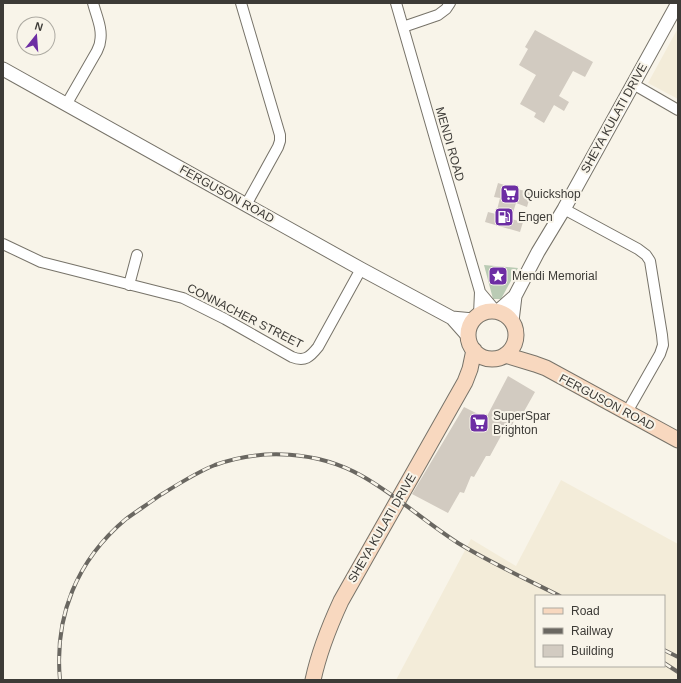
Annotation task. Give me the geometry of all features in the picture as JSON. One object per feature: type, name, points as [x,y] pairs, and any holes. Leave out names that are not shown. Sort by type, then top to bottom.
[{"type":"main road","points":[[490,310],[497,311],[508,316],[516,331],[516,340],[513,348],[501,357],[493,359],[484,357],[474,350],[470,345],[468,336],[469,328],[476,317],[490,310]]},
{"type":"main road","name":"FERGUSON ROAD","points":[[516,340],[536,364]]},
{"type":"main road","name":"SHEYA KULATI DRIVE","points":[[313,680],[320,651],[341,601],[465,382],[470,369],[474,350]]},
{"type":"main road","name":"FERGUSON ROAD","points":[[501,357],[536,364],[678,440]]},
{"type":"main road","name":"SHEYA KULATI DRIVE","points":[[465,382],[485,364],[501,357]]},
{"type":"street","points":[[66,105],[97,51],[100,42],[100,28],[93,3]]},
{"type":"street","points":[[241,3],[280,135],[278,147],[246,205]]},
{"type":"street","name":"MENDI ROAD","points":[[396,3],[480,292],[476,317]]},
{"type":"street","points":[[403,27],[438,15],[446,9],[450,3]]},
{"type":"street","name":"SHEYA KULATI DRIVE","points":[[512,321],[515,296],[538,252],[564,209],[678,3]]},
{"type":"street","name":"FERGUSON ROAD","points":[[3,70],[452,318],[468,336]]},
{"type":"street","points":[[633,84],[678,110]]},
{"type":"street","points":[[564,209],[638,249],[646,255],[650,261],[663,345],[660,354],[627,412]]},
{"type":"street","name":"CONNACHER STREET","points":[[3,244],[41,262],[183,298],[300,360],[313,354],[318,347],[361,269]]},
{"type":"street","points":[[129,285],[137,255]]},
{"type":"street","name":"MENDI ROAD","points":[[480,292],[497,311]]},
{"type":"street","name":"SHEYA KULATI DRIVE","points":[[497,311],[515,296]]},
{"type":"street","name":"FERGUSON ROAD","points":[[452,318],[476,317]]},
{"type":"shaded area","points":[[678,28],[678,99],[648,83]]},
{"type":"shaded area","points":[[561,480],[678,544],[678,680],[396,680],[471,539],[516,566]]},
{"type":"green space","points":[[484,265],[518,268],[501,299],[493,299]]},
{"type":"building","points":[[535,30],[593,62],[585,77],[573,71],[559,96],[569,102],[564,111],[554,105],[544,123],[534,117],[536,113],[520,104],[536,75],[519,65],[528,49],[525,47]]},
{"type":"building","points":[[498,183],[531,193],[527,207],[516,203],[511,219],[523,222],[520,232],[485,222],[488,212],[496,214],[500,198],[494,197]]},
{"type":"building","points":[[508,376],[535,392],[522,415],[518,414],[506,436],[502,434],[490,456],[486,456],[474,477],[471,476],[464,493],[460,492],[448,513],[412,494],[464,407],[486,418]]},
{"type":"railway","points":[[60,680],[59,656],[65,612],[72,591],[94,552],[126,519],[193,475],[215,465],[252,456],[271,454],[309,457],[327,461],[345,468],[375,483],[458,543],[558,595]]},
{"type":"railway","points":[[665,650],[678,657]]},
{"type":"railway","points":[[665,664],[678,672]]},
{"type":"place","name":"Quickshop","points":[[510,194]]},
{"type":"place","name":"Engen","points":[[504,217]]},
{"type":"place","name":"Mendi Memorial","points":[[498,276]]},
{"type":"place","name":"SuperSpar Brighton","points":[[479,423]]}]
